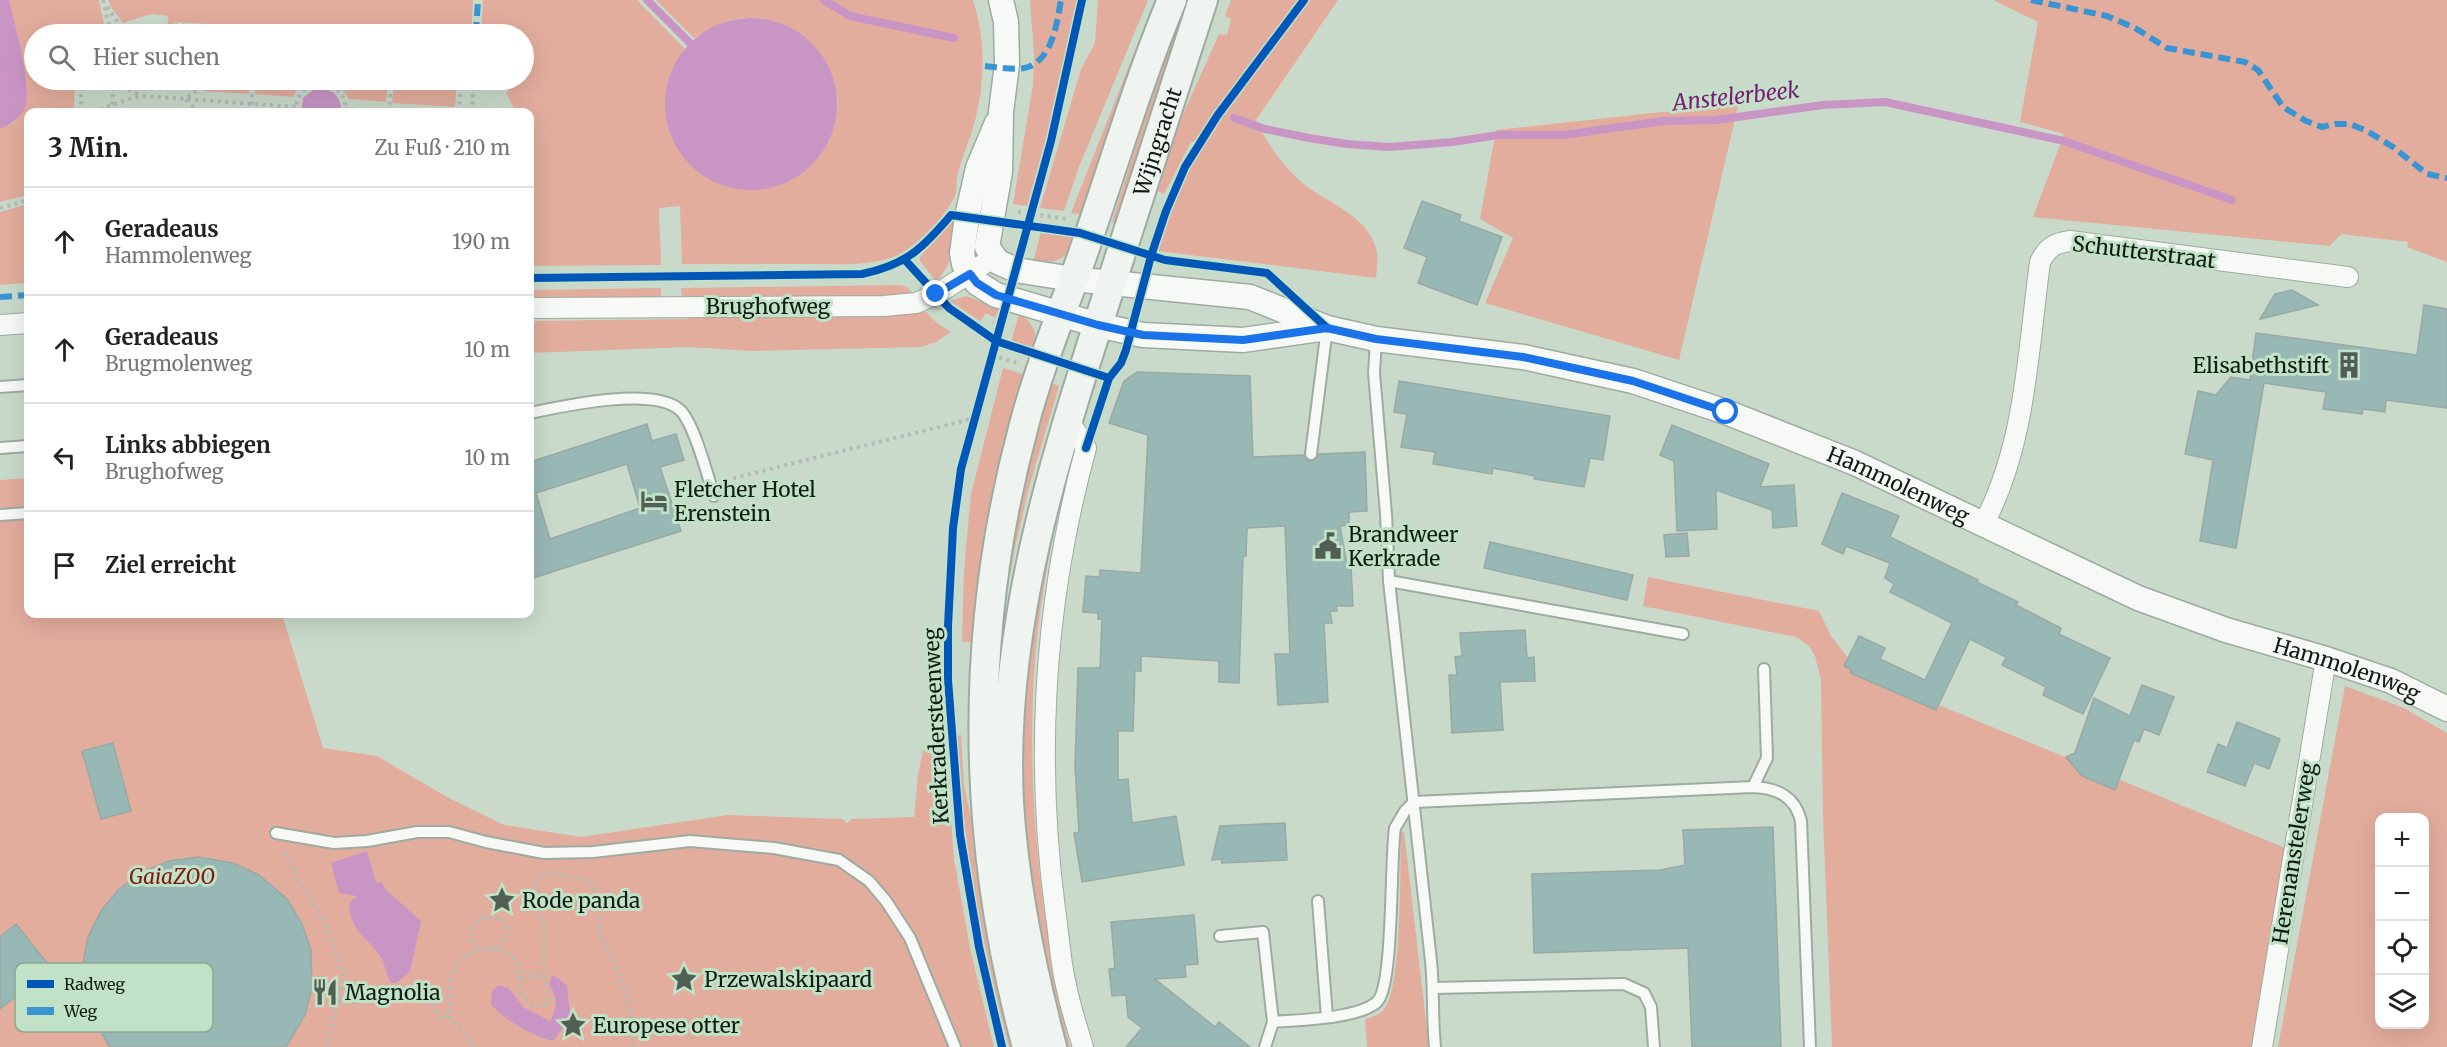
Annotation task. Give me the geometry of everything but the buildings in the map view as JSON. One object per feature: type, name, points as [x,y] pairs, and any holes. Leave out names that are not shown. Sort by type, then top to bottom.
[{"type":"main road","name":"Wijngracht","points":[[1073,279],[1131,107],[1172,0]]},
{"type":"main road","name":"Wijngracht","points":[[1112,284],[1203,0]]},
{"type":"main road","points":[[1028,1047],[999,921],[989,845],[983,770],[985,649],[992,573],[1006,496],[1043,358],[1073,279]]},
{"type":"main road","points":[[1052,1047],[1033,969],[1018,888],[1009,800],[1009,747],[1014,665],[1025,588],[1043,508],[1068,419],[1112,284]]},
{"type":"street","points":[[993,258],[987,247],[1000,172],[1002,112],[1008,47],[1001,0]]},
{"type":"street","points":[[970,274],[962,253],[967,217],[978,168],[1002,112]]},
{"type":"street","name":"Schutterstraat","points":[[1983,525],[1996,501],[2009,466],[2018,426],[2040,262],[2045,251],[2056,243],[2070,241],[2088,243],[2348,277]]},
{"type":"street","name":"Hammolenweg","points":[[993,258],[1003,266],[1016,270],[1073,279],[1250,297],[1327,328],[1376,339],[1523,357],[1633,381],[1726,412],[1856,463],[2138,598],[2226,630],[2326,659],[2391,681],[2447,709]]},
{"type":"street","name":"Brughofweg","points":[[534,308],[884,306],[915,303],[936,294],[993,258]]},
{"type":"street","name":"Hammolenweg","points":[[970,274],[986,289],[1008,299],[1098,325],[1143,335],[1243,340],[1327,328]]},
{"type":"street","points":[[0,325],[24,323]]},
{"type":"street","points":[[1068,419],[1086,448],[1068,516],[1053,606],[1044,753],[1045,804],[1051,876],[1065,984],[1083,1047]]},
{"type":"street","name":"Herenanstelerweg","points":[[2262,1047],[2326,659]]},
{"type":"lane","points":[[1311,454],[1327,328]]},
{"type":"lane","points":[[1376,339],[1374,373],[1386,514],[1389,581],[1433,988],[1432,1017],[1435,1047]]},
{"type":"lane","points":[[0,387],[24,385]]},
{"type":"lane","points":[[534,412],[573,404],[628,398],[661,402],[680,410],[693,434],[714,496]]},
{"type":"lane","points":[[0,448],[24,446]]},
{"type":"lane","points":[[0,515],[24,513]]},
{"type":"lane","points":[[1389,581],[1683,634]]},
{"type":"lane","points":[[1753,787],[1767,758],[1764,669]]},
{"type":"lane","points":[[1273,1022],[1352,1013],[1369,1007],[1382,995],[1389,949],[1395,828],[1405,811],[1414,802],[1753,787],[1767,788],[1789,798],[1797,808],[1801,821],[1810,1047]]},
{"type":"lane","points":[[276,833],[334,843],[367,841],[417,831],[449,832],[544,854],[592,852],[690,841],[774,848],[839,860],[868,881],[886,901],[910,938],[955,1047]]},
{"type":"lane","points":[[1318,900],[1327,1017]]},
{"type":"lane","points":[[1220,936],[1263,932],[1273,1022],[1265,1047]]},
{"type":"lane","points":[[1433,988],[1624,984],[1644,993],[1652,1016],[1654,1047]]},
{"type":"path","points":[[103,0],[119,24]]},
{"type":"path","points":[[106,5],[109,24]]},
{"type":"path","points":[[81,90],[81,108]]},
{"type":"path","points":[[112,108],[114,90]]},
{"type":"path","points":[[133,90],[145,96]]},
{"type":"path","points":[[185,99],[197,90]]},
{"type":"path","points":[[252,108],[253,90]]},
{"type":"path","points":[[297,108],[304,90]]},
{"type":"path","points":[[338,90],[344,108]]},
{"type":"path","points":[[389,108],[390,90]]},
{"type":"path","points":[[459,108],[460,90]]},
{"type":"path","points":[[472,108],[473,90]]},
{"type":"path","points":[[103,108],[145,96],[281,108]]},
{"type":"path","points":[[185,99],[195,108]]},
{"type":"path","points":[[0,208],[24,201]]},
{"type":"path","points":[[991,221],[1028,226],[1034,203]]},
{"type":"path","points":[[989,366],[994,348]]},
{"type":"path","points":[[972,428],[978,407]]},
{"type":"path","points":[[710,484],[975,418]]},
{"type":"path","points":[[276,833],[298,879],[324,921],[344,974],[327,1047]]},
{"type":"path","points":[[476,1047],[449,1015],[450,979],[459,960],[478,949],[495,949],[509,954],[517,961],[522,994],[530,1004],[545,1007],[549,1000],[550,992],[545,984],[544,976],[542,908],[535,883],[544,873],[578,878],[592,884],[600,902],[600,935],[623,983],[631,1012],[633,1047]]},
{"type":"path","points":[[478,949],[470,937],[473,927],[481,918],[500,918],[508,926],[505,937],[495,949]]},
{"type":"path","points":[[520,978],[544,976]]},
{"type":"path","points":[[338,1001],[358,1003],[422,995],[430,1001],[439,1018],[449,1015]]},
{"type":"green space","points":[[9,0],[99,0],[104,24],[24,24],[24,90],[75,90],[74,108],[25,108],[21,56]]},
{"type":"green space","points":[[108,0],[473,0],[472,24],[174,22],[174,24],[168,24],[168,16],[151,14],[123,23]]},
{"type":"green space","points":[[483,0],[637,0],[685,51],[680,57],[691,165],[717,183],[748,189],[829,142],[838,98],[805,37],[785,25],[760,18],[740,18],[722,23],[694,38],[656,0],[973,0],[981,38],[982,76],[977,114],[957,178],[955,196],[936,223],[909,248],[891,258],[871,262],[682,264],[680,206],[659,208],[661,265],[534,266],[534,108],[514,108],[506,93],[509,90],[534,90],[534,24],[482,24]]},
{"type":"green space","points":[[1030,0],[1077,0],[1046,138],[1027,206],[1013,204],[1033,85],[1034,56]]},
{"type":"green space","points":[[1098,0],[1148,0],[1079,167],[1064,211],[1040,208],[1081,69],[1095,43]]},
{"type":"green space","points":[[1155,0],[1165,0],[1087,215],[1071,213]]},
{"type":"green space","points":[[1179,0],[1195,0],[1123,225],[1112,222],[1152,94],[1166,33]]},
{"type":"green space","points":[[1231,0],[1338,0],[1256,120],[1272,148],[1292,173],[1313,191],[1360,222],[1369,233],[1377,253],[1376,278],[1158,251],[1190,167],[1208,136],[1219,123],[1213,114],[1194,142],[1191,142],[1164,194],[1158,191],[1181,119],[1219,34],[1227,35],[1231,19],[1225,16]]},
{"type":"green space","points":[[1993,0],[2447,0],[2447,262],[2407,247],[2408,242],[2341,234],[2330,246],[2033,217],[2064,134],[2020,122],[2038,22]]},
{"type":"green space","points":[[204,90],[249,90],[249,94]]},
{"type":"green space","points":[[255,90],[297,90],[293,97],[255,94]]},
{"type":"green space","points":[[343,90],[387,90],[386,102],[349,99]]},
{"type":"green space","points":[[393,90],[456,90],[455,107],[392,103]]},
{"type":"green space","points":[[1738,106],[1679,360],[1485,303],[1513,238],[1480,219],[1496,130]]},
{"type":"green space","points":[[24,109],[24,196],[0,202],[0,129],[14,122]]},
{"type":"green space","points":[[24,205],[24,283],[0,285],[0,212]]},
{"type":"green space","points":[[957,220],[954,245],[949,260],[942,275],[936,281],[920,261],[920,257],[953,221]]},
{"type":"green space","points":[[1041,232],[1077,237],[1061,258],[1049,262],[1033,262]]},
{"type":"green space","points":[[900,285],[907,287],[913,294],[682,299],[681,288]]},
{"type":"green space","points":[[661,288],[661,299],[534,300],[534,290]]},
{"type":"green space","points":[[966,296],[999,308],[993,324],[991,325],[995,318],[986,313],[980,321],[950,301]]},
{"type":"green space","points":[[926,312],[951,332],[936,342],[921,347],[752,351],[689,347],[534,353],[534,321],[688,319],[689,316]]},
{"type":"green space","points":[[1019,314],[1028,320],[1034,329],[1036,350],[1011,342]]},
{"type":"green space","points":[[1003,368],[1029,376],[984,567],[971,642],[962,642],[964,570],[971,494]]},
{"type":"green space","points":[[1044,381],[1059,386],[1029,487],[1015,548],[1002,617],[997,664],[1007,854],[1026,967],[1046,1047],[1038,1047],[1021,995],[1000,890],[992,782],[992,728],[1004,536],[1019,469]]},
{"type":"green space","name":"GaiaZOO","points":[[24,478],[24,618],[283,618],[323,748],[377,756],[447,797],[504,825],[581,837],[728,815],[843,819],[847,823],[852,819],[914,817],[923,750],[947,761],[954,859],[971,953],[994,1047],[0,1047],[0,480]]},
{"type":"green space","points":[[1061,491],[1038,626],[1034,672],[1032,768],[1034,815],[1044,907],[1070,1047],[1060,1047],[1056,1034],[1015,779],[1026,630]]},
{"type":"green space","points":[[1648,577],[1819,611],[1831,636],[1859,672],[2297,853],[2265,1047],[1832,1047],[1823,817],[1821,680],[1815,656],[1809,646],[1796,637],[1643,606]]},
{"type":"green space","points":[[2345,686],[2404,708],[2447,733],[2447,1047],[2278,1047]]},
{"type":"green space","points":[[961,735],[964,785],[1019,1047],[1009,1047],[982,931],[963,815],[957,736]]},
{"type":"green space","points":[[1404,831],[1429,1047],[1367,1047],[1365,1019],[1379,1014],[1385,1008],[1391,995],[1395,976],[1399,925],[1401,833]]},
{"type":"shaded area","points":[[0,0],[9,0],[22,55],[24,90],[27,90],[27,99],[20,115],[0,129]]},
{"type":"shaded area","points":[[751,18],[784,25],[799,33],[811,44],[822,56],[830,71],[837,104],[830,137],[822,152],[811,164],[799,175],[784,183],[751,190],[718,183],[703,175],[691,164],[680,152],[672,137],[665,104],[672,71],[680,56],[691,44],[703,33],[718,25]]},
{"type":"shaded area","points":[[313,90],[329,90],[336,95],[341,108],[302,108],[303,98]]},
{"type":"shaded area","points":[[367,851],[376,883],[382,882],[385,889],[421,921],[410,972],[396,983],[391,983],[380,956],[356,927],[350,913],[349,903],[357,896],[339,893],[331,863]]},
{"type":"shaded area","points":[[553,975],[567,985],[570,1018],[553,1041],[519,1026],[491,1004],[492,991],[499,985],[510,989],[523,1007],[550,1021],[556,1002],[549,984]]},
{"type":"waterway","points":[[647,0],[691,44]]},
{"type":"waterway","name":"Anstelerbeek","points":[[824,0],[850,16],[954,38]]},
{"type":"waterway","name":"Anstelerbeek","points":[[1234,118],[1265,129],[1309,138],[1389,147],[1453,142],[1498,135],[1563,135],[1664,121],[1716,120],[1823,105],[1885,102],[2064,141],[2232,200]]},
{"type":"marked path","points":[[477,24],[478,0]]},
{"type":"marked path","points":[[985,66],[1018,69],[1028,67],[1043,56],[1052,38],[1061,0]]},
{"type":"marked path","points":[[2031,0],[2107,16],[2135,28],[2167,48],[2245,62],[2258,70],[2283,107],[2306,121],[2322,127],[2350,124],[2367,131],[2393,147],[2427,174],[2447,178]]},
{"type":"marked path","points":[[0,297],[24,295]]},
{"type":"cycle path","name":"Kerkradersteenweg","points":[[1002,1047],[979,947],[960,835],[948,680],[953,528],[961,469],[1051,141],[1082,0]]},
{"type":"cycle path","points":[[1086,448],[1109,378],[1121,363],[1126,350],[1151,256],[1166,211],[1185,167],[1217,116],[1304,0]]},
{"type":"cycle path","points":[[534,278],[862,274],[891,266],[902,260],[922,246],[951,215],[1080,233],[1165,260],[1267,273],[1327,328]]},
{"type":"cycle path","points":[[905,260],[949,308],[996,341],[1109,378]]},
{"type":"place","name":"Elisabethstift","points":[[2349,365]]},
{"type":"place","name":"Fletcher Hotel Erenstein","points":[[654,501]]},
{"type":"place","name":"Brandweer Kerkrade","points":[[1328,546]]},
{"type":"place","name":"Rode panda","points":[[502,900]]},
{"type":"place","name":"Przewalskipaard","points":[[684,979]]},
{"type":"place","name":"Magnolia","points":[[325,992]]},
{"type":"place","name":"Europese otter","points":[[573,1025]]},
{"type":"route","points":[[936,294],[970,274],[977,283],[996,295],[1132,333],[1243,340],[1327,328],[1376,339],[1523,357],[1582,369],[1633,381],[1726,412]]}]
